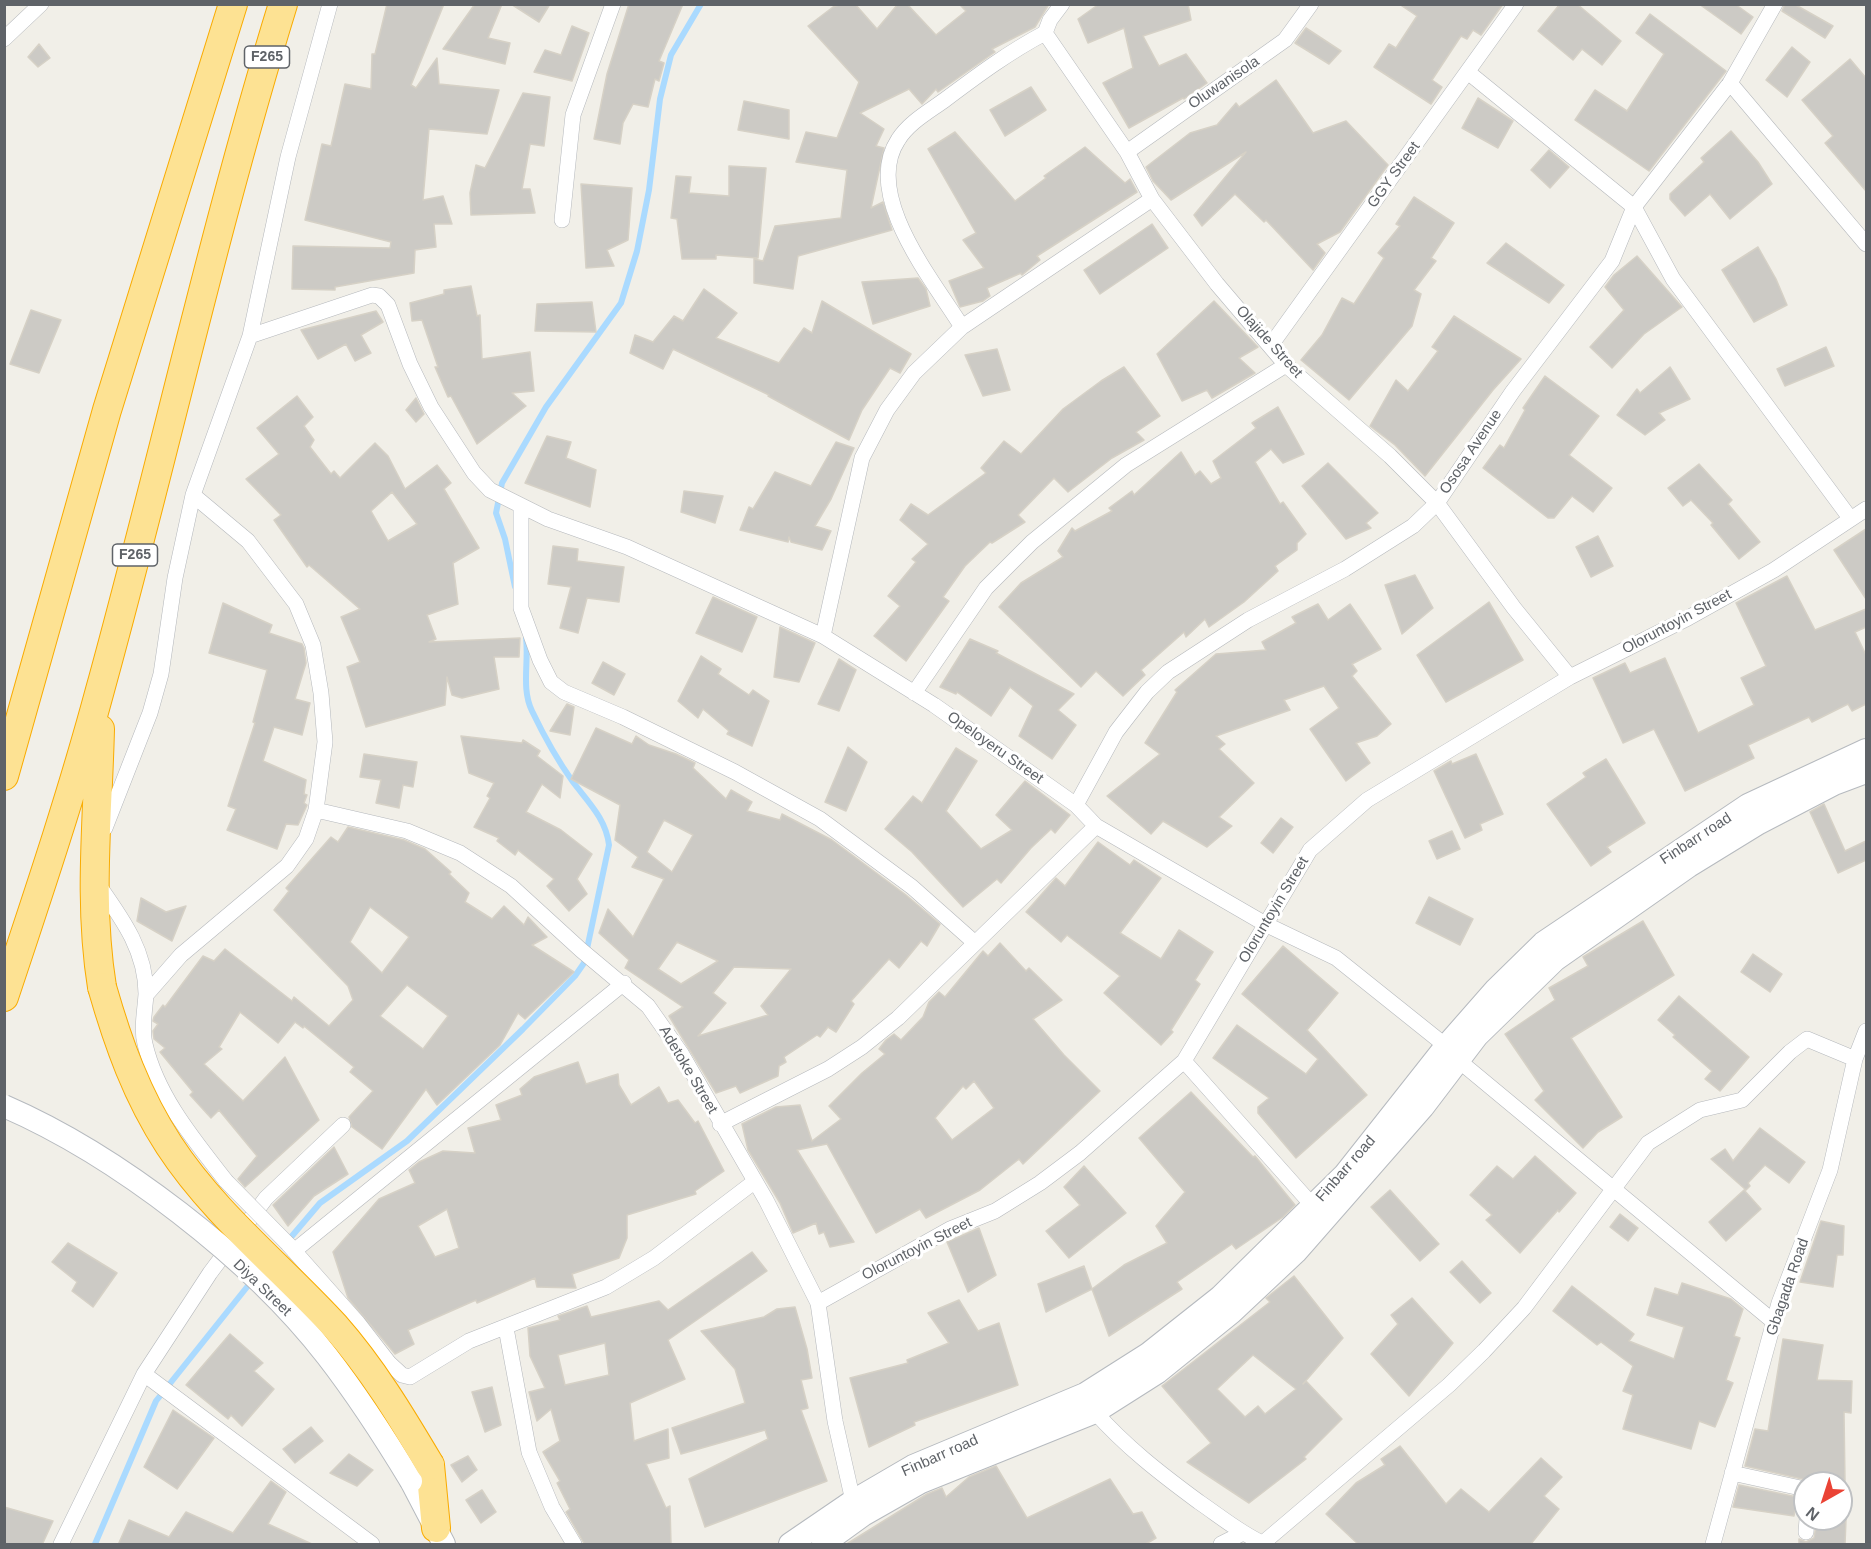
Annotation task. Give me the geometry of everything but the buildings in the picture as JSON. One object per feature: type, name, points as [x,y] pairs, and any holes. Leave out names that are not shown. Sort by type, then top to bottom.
[{"type":"highway","points":[[4,776],[107,410],[233,4]]},
{"type":"highway","name":"F265","points":[[4,997],[59,834],[100,689],[251,109],[283,4]]},
{"type":"highway","points":[[100,689],[94,870],[96,948],[102,987],[114,1031],[130,1073],[170,1146],[220,1209],[336,1328],[380,1383],[420,1473],[440,1536]]},
{"type":"main road","name":"Finbarr road","points":[[823,1545],[863,1515],[921,1482],[1095,1412],[1158,1372],[1231,1313],[1296,1252],[1423,1107],[1452,1053],[1496,989],[1748,805],[1866,750]]},
{"type":"main road","name":"Finbarr road","points":[[1549,951],[1749,829],[1834,784],[1866,772]]},
{"type":"main road","name":"Finbarr road","points":[[790,1545],[853,1501],[913,1466],[1085,1394],[1148,1354],[1220,1297],[1313,1206],[1345,1174],[1452,1053]]},
{"type":"main road","name":"Diya Street","points":[[4,1106],[69,1139],[135,1182],[242,1267],[326,1354],[370,1414],[420,1473]]},
{"type":"street","points":[[4,39],[41,4]]},
{"type":"street","points":[[330,4],[288,157],[250,336],[193,495],[175,578],[161,674],[150,713],[109,814],[94,870],[134,938],[144,973],[146,995],[144,1042],[153,1068],[170,1104],[226,1181],[291,1248],[402,1375],[410,1377],[469,1341],[606,1287],[654,1258],[754,1182]]},
{"type":"street","points":[[562,220],[573,115],[613,4]]},
{"type":"street","points":[[962,327],[898,224],[888,191],[887,168],[891,153],[910,125],[1013,50],[1045,33],[1050,20],[1062,4]]},
{"type":"street","name":"Oluwanisola","points":[[1127,152],[1285,40],[1311,4]]},
{"type":"street","name":"GGY Street","points":[[1271,345],[1516,4]]},
{"type":"street","name":"Ososa Avenue","points":[[1076,805],[1116,732],[1147,692],[1168,672],[1248,620],[1345,569],[1413,526],[1437,502],[1513,391],[1612,261],[1634,207],[1730,83],[1775,4]]},
{"type":"street","name":"Olajide Street","points":[[1045,33],[1127,152],[1152,199],[1217,284],[1286,365],[1390,456],[1437,502],[1514,608],[1570,677]]},
{"type":"street","points":[[1469,72],[1634,207],[1673,279],[1850,519]]},
{"type":"street","points":[[1730,83],[1866,244]]},
{"type":"street","points":[[823,636],[861,458],[887,410],[914,373],[962,327],[1152,199]]},
{"type":"street","name":"Opeloyeru Street","points":[[250,336],[372,295],[379,296],[388,305],[410,364],[432,407],[474,473],[490,490],[516,505],[627,547],[823,636],[914,693],[1076,805],[1096,826],[1267,925],[1336,958],[1774,1322]]},
{"type":"street","points":[[914,693],[986,588],[1032,543],[1126,465],[1286,365]]},
{"type":"street","points":[[146,995],[181,955],[287,866],[306,839],[316,810],[325,742],[321,693],[312,645],[296,604],[248,541],[193,495]]},
{"type":"street","points":[[516,505],[521,608],[540,660],[551,682],[564,692],[623,717],[727,768],[820,819],[912,887],[974,942]]},
{"type":"street","name":"Oloruntoyin Street","points":[[818,1303],[950,1229],[995,1211],[1040,1183],[1080,1153],[1184,1061],[1310,850],[1367,800],[1570,677],[1688,618],[1774,570],[1866,509]]},
{"type":"street","name":"Adetoke Street","points":[[316,810],[407,831],[460,853],[511,886],[581,950],[624,983],[648,1006],[681,1053],[779,1223],[818,1303],[835,1421],[853,1501]]},
{"type":"street","points":[[720,1124],[828,1069],[862,1047],[898,1018],[1096,826]]},
{"type":"street","points":[[291,1248],[624,983]]},
{"type":"street","name":"Gbagada Road","points":[[1713,1545],[1774,1322],[1830,1170],[1855,1059],[1866,1031]]},
{"type":"street","points":[[1095,1412],[1140,1458],[1241,1533],[1264,1544],[1449,1386],[1484,1351],[1524,1308],[1648,1143],[1700,1110],[1742,1101],[1790,1052],[1807,1039],[1855,1059]]},
{"type":"street","points":[[1184,1061],[1313,1206]]},
{"type":"street","points":[[61,1545],[144,1374],[210,1273],[267,1198],[343,1125]]},
{"type":"street","points":[[506,1328],[529,1452],[552,1507],[574,1545]]},
{"type":"street","points":[[144,1374],[372,1545]]},
{"type":"street","points":[[1732,1473],[1793,1486]]},
{"type":"street","points":[[1221,1545],[1241,1533]]},
{"type":"waterway","points":[[515,587],[505,539],[496,513],[502,483],[546,407],[621,303],[637,251],[649,190],[660,99],[671,55],[701,4]]},
{"type":"waterway","points":[[286,1243],[320,1203],[407,1141],[523,1029],[575,976],[584,963],[609,845],[601,819],[562,765],[532,711],[526,685],[526,638]]},
{"type":"waterway","points":[[95,1544],[156,1401],[251,1282]]}]
